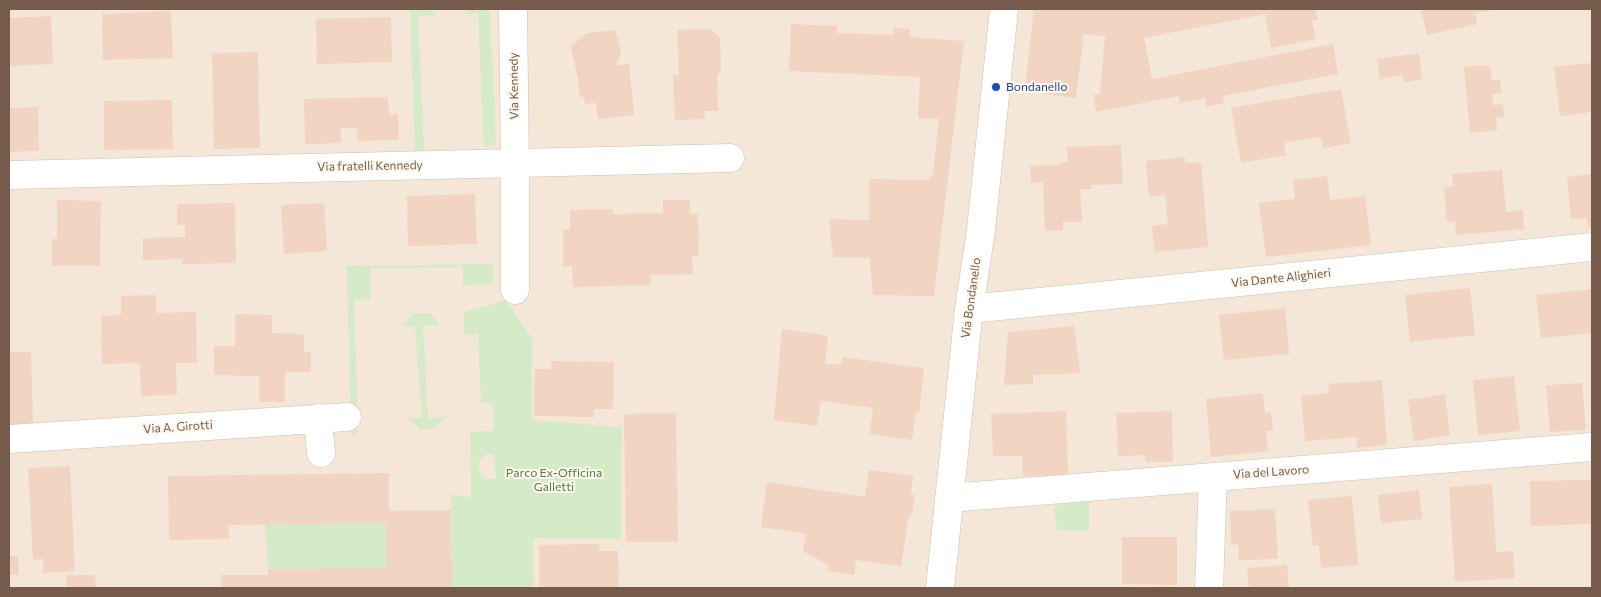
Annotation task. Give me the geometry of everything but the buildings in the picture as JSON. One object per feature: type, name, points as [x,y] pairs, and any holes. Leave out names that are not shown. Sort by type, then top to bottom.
[{"type":"street","name":"Via Kennedy","points":[[513,9],[515,290]]},
{"type":"street","name":"Via Bondanello","points":[[940,588],[969,309],[981,230],[1004,9]]},
{"type":"street","name":"Via fratelli Kennedy","points":[[9,175],[730,158]]},
{"type":"street","name":"Via Dante Alighieri","points":[[969,309],[1592,247]]},
{"type":"street","name":"Via A. Girotti","points":[[9,439],[347,417]]},
{"type":"street","points":[[318,418],[321,453]]},
{"type":"street","name":"Via del Lavoro","points":[[949,498],[1592,447]]},
{"type":"street","points":[[1209,588],[1212,477]]},
{"type":"shaded area","points":[[9,9],[1592,9],[1592,588],[9,588]]},
{"type":"green space","points":[[410,9],[432,9],[437,15],[418,16],[424,151],[415,151]]},
{"type":"green space","points":[[470,9],[490,9],[496,144],[484,147],[478,13],[464,14]]},
{"type":"green space","points":[[493,264],[492,284],[463,285],[463,267],[370,269],[371,299],[354,300],[358,434],[351,436],[347,266]]},
{"type":"green space","name":"Parco Ex-Officina Galletti","points":[[506,300],[532,339],[532,420],[622,427],[621,539],[533,538],[534,588],[452,588],[451,495],[471,497],[470,432],[494,431],[492,403],[481,403],[478,334],[464,335],[464,312]],"holes":[[[494,453],[496,479],[486,479],[482,476],[479,469],[482,457],[488,454]]]},
{"type":"green space","points":[[414,313],[431,313],[439,325],[423,326],[428,418],[446,417],[434,428],[421,430],[408,418],[422,418],[415,327],[402,326]]},
{"type":"green space","points":[[1089,501],[1089,531],[1057,530],[1054,505]]},
{"type":"green space","points":[[386,523],[386,568],[268,569],[265,524]]},
{"type":"place","name":"Bondanello","points":[[996,87]]}]
